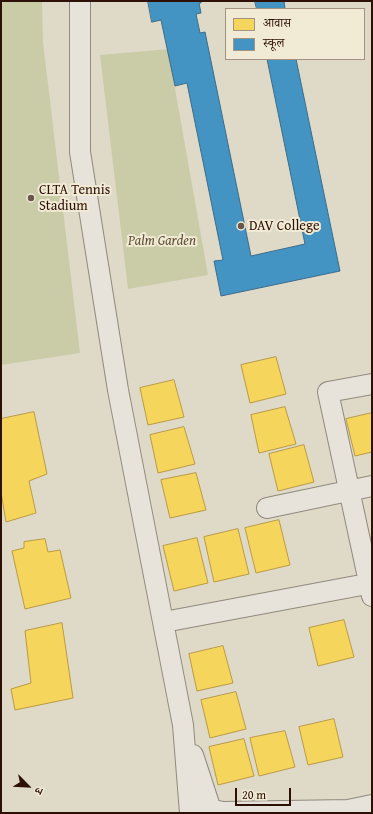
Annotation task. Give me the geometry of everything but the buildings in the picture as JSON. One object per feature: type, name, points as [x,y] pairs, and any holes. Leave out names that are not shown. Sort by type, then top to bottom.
[{"type":"street","points":[[80,1],[80,152],[118,390],[183,725],[190,813]]},
{"type":"street","points":[[164,622],[371,587],[328,392],[372,384]]},
{"type":"street","points":[[266,508],[372,486]]},
{"type":"street","points":[[183,725],[213,812],[344,812],[372,805]]},
{"type":"green space","name":"CLTA Tennis Stadium","points":[[1,1],[42,1],[43,42],[80,353],[1,365]]},
{"type":"green space","name":"Palm Garden","points":[[168,49],[208,275],[128,289],[100,55]]},
{"type":"place","name":"CLTA Tennis Stadium","points":[[31,198]]},
{"type":"place","name":"DAV College","points":[[241,226]]}]
